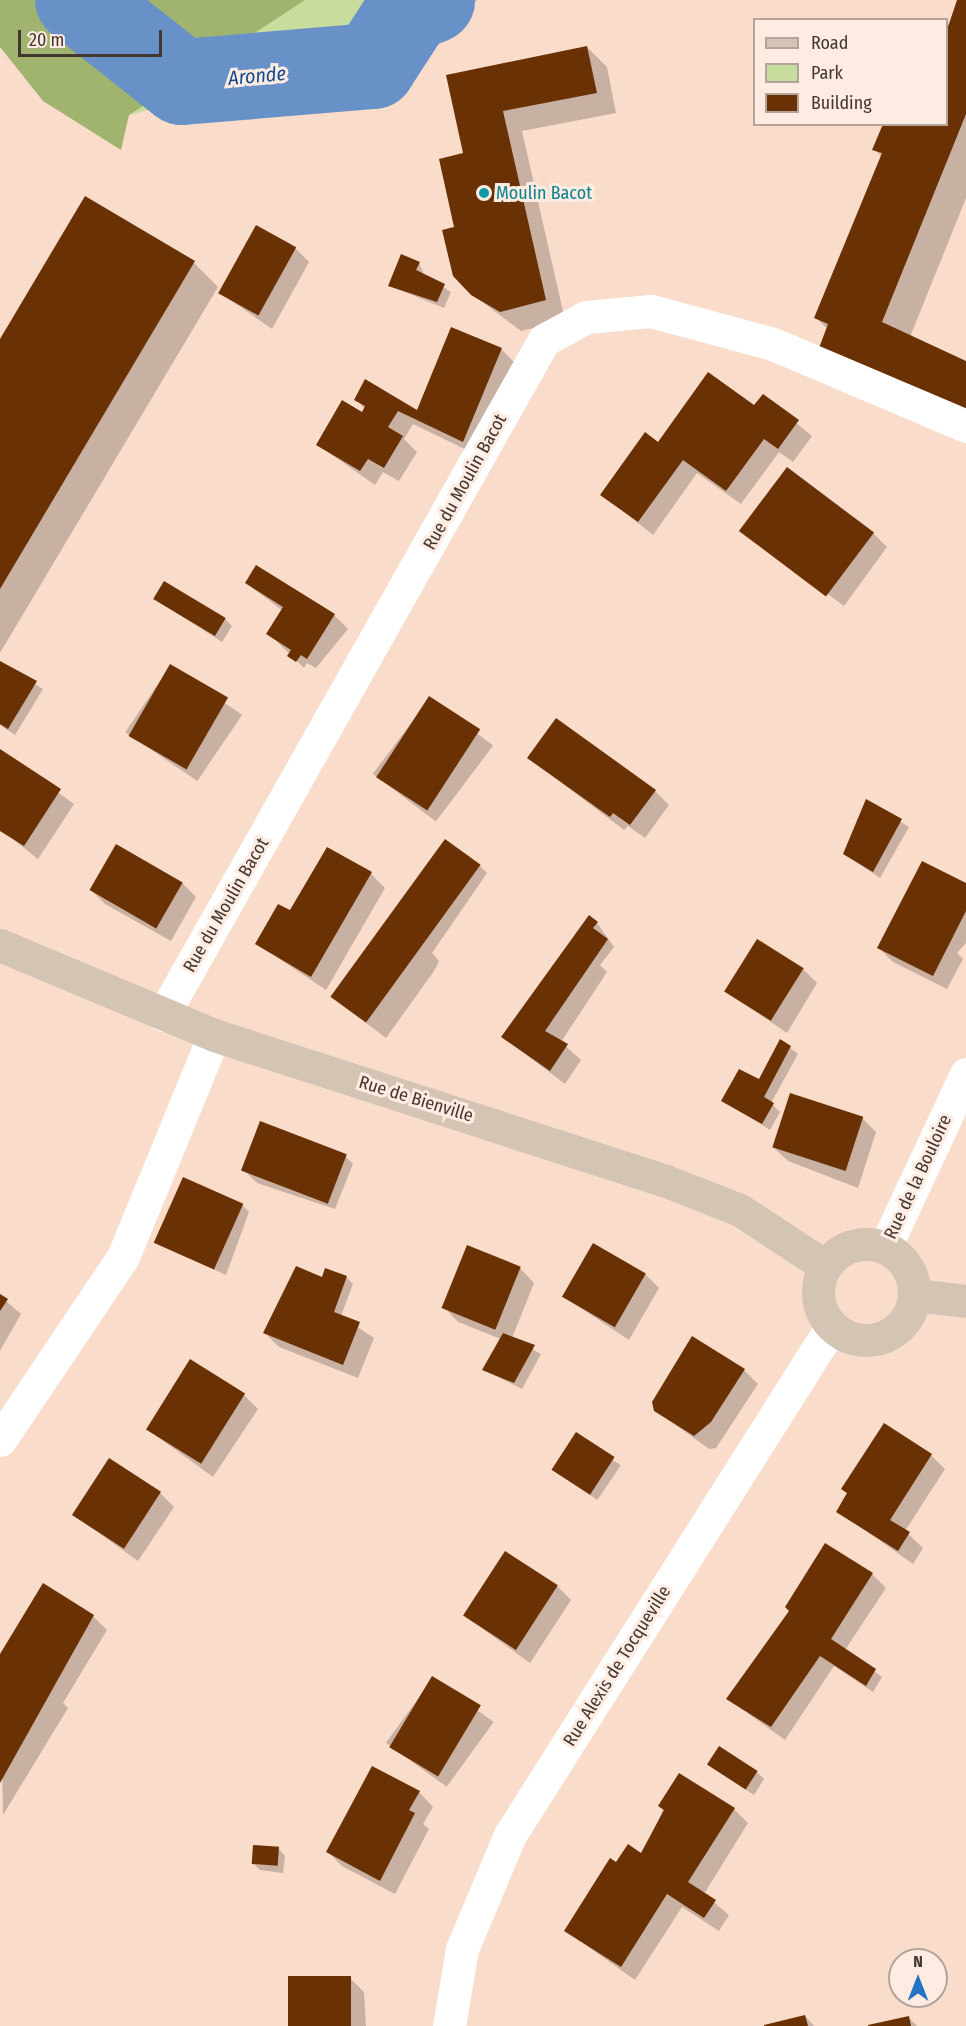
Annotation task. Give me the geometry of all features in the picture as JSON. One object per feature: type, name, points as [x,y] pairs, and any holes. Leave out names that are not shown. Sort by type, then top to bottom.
[{"type":"street","name":"Rue du Moulin Bacot","points":[[163,1015],[544,340],[586,317],[651,311],[773,344],[966,426]]},
{"type":"street","name":"Rue de Bienville","points":[[0,945],[214,1035],[666,1181],[740,1210],[825,1266]]},
{"type":"street","points":[[0,1440],[123,1257],[214,1035]]},
{"type":"street","name":"Rue de la Bouloire","points":[[885,1247],[966,1074]]},
{"type":"street","points":[[885,1247],[908,1266],[914,1295],[902,1324],[883,1336],[860,1340],[832,1326],[819,1298],[825,1266],[845,1249],[885,1247]]},
{"type":"street","points":[[914,1295],[966,1301]]},
{"type":"street","name":"Rue Alexis de Tocqueville","points":[[449,2026],[462,1949],[510,1835],[832,1326]]},
{"type":"green space","points":[[0,0],[479,0],[286,76],[129,115]]},
{"type":"green space","points":[[0,0],[305,0],[129,115],[121,150],[43,101],[0,47]]},
{"type":"building","points":[[957,0],[966,0],[966,114],[882,322],[966,361],[966,413],[819,348],[828,324],[814,318],[882,153],[872,150],[882,126],[948,126],[948,27]]},
{"type":"building","name":"Moulin Bacot","points":[[587,46],[597,93],[503,111],[546,300],[500,312],[471,295],[453,276],[442,230],[454,227],[439,159],[463,153],[446,75]]},
{"type":"building","points":[[85,196],[195,261],[0,589],[0,339]]},
{"type":"building","points":[[256,225],[296,247],[258,316],[218,293]]},
{"type":"building","points":[[401,254],[420,262],[416,270],[445,284],[437,302],[388,286]]},
{"type":"building","points":[[451,327],[502,348],[463,442],[398,411],[388,427],[403,436],[384,468],[368,459],[360,471],[316,445],[342,400],[362,412],[365,406],[354,400],[365,379],[417,410]]},
{"type":"building","points":[[708,372],[754,405],[763,394],[799,420],[778,449],[764,439],[726,491],[683,460],[638,522],[600,495],[645,432],[658,442]]},
{"type":"building","points":[[787,467],[874,533],[826,596],[739,531]]},
{"type":"building","points":[[256,565],[335,614],[307,659],[301,655],[296,662],[287,656],[291,650],[266,634],[283,607],[245,583]]},
{"type":"building","points":[[164,581],[226,618],[215,636],[153,599]]},
{"type":"building","points":[[0,661],[37,681],[8,729],[0,724]]},
{"type":"building","points":[[170,664],[228,698],[187,769],[128,736]]},
{"type":"building","points":[[429,696],[480,729],[427,811],[376,777]]},
{"type":"building","points":[[556,718],[656,790],[630,825],[613,813],[610,817],[527,758]]},
{"type":"building","points":[[0,749],[61,789],[24,846],[0,831]]},
{"type":"building","points":[[866,799],[902,819],[873,872],[843,854]]},
{"type":"building","points":[[445,839],[481,865],[366,1023],[330,997]]},
{"type":"building","points":[[116,844],[183,882],[156,928],[90,890]]},
{"type":"building","points":[[327,847],[372,872],[311,977],[255,944],[278,904],[290,910]]},
{"type":"building","points":[[922,861],[966,883],[966,911],[933,976],[877,948]]},
{"type":"building","points":[[589,915],[598,922],[593,928],[608,939],[545,1031],[568,1044],[550,1071],[501,1037]]},
{"type":"building","points":[[757,939],[804,968],[771,1021],[724,992]]},
{"type":"building","points":[[780,1039],[791,1046],[764,1097],[774,1103],[762,1124],[721,1101],[739,1069],[759,1079]]},
{"type":"building","points":[[790,1093],[863,1117],[846,1171],[772,1147]]},
{"type":"building","points":[[260,1121],[347,1154],[328,1204],[241,1170]]},
{"type":"building","points":[[183,1177],[243,1204],[214,1270],[154,1243]]},
{"type":"building","points":[[593,1243],[646,1274],[615,1327],[562,1297]]},
{"type":"building","points":[[467,1245],[521,1267],[495,1330],[442,1308]]},
{"type":"building","points":[[296,1266],[322,1277],[325,1268],[347,1276],[334,1312],[360,1322],[343,1365],[263,1333]]},
{"type":"building","points":[[0,1294],[8,1299],[0,1311]]},
{"type":"building","points":[[503,1333],[535,1345],[514,1383],[482,1370]]},
{"type":"building","points":[[692,1336],[745,1369],[711,1422],[694,1436],[654,1411],[652,1402]]},
{"type":"building","points":[[190,1359],[245,1393],[201,1464],[146,1429]]},
{"type":"building","points":[[884,1423],[932,1454],[890,1520],[910,1532],[898,1551],[836,1512],[847,1493],[841,1489]]},
{"type":"building","points":[[576,1432],[615,1457],[590,1495],[551,1470]]},
{"type":"building","points":[[109,1458],[161,1492],[124,1549],[72,1515]]},
{"type":"building","points":[[825,1543],[873,1573],[831,1639],[876,1669],[866,1686],[820,1656],[771,1727],[726,1699],[789,1611],[785,1607]]},
{"type":"building","points":[[505,1551],[558,1585],[516,1650],[463,1616]]},
{"type":"building","points":[[43,1583],[94,1615],[0,1783],[0,1654]]},
{"type":"building","points":[[432,1676],[481,1705],[438,1777],[389,1747]]},
{"type":"building","points":[[719,1746],[758,1771],[746,1790],[707,1764]]},
{"type":"building","points":[[372,1766],[420,1791],[409,1810],[415,1813],[380,1881],[326,1852]]},
{"type":"building","points":[[679,1773],[735,1808],[688,1882],[716,1900],[704,1918],[667,1894],[621,1967],[564,1931],[610,1858],[616,1862],[628,1844],[641,1853],[664,1810],[658,1806]]},
{"type":"building","points":[[253,1845],[279,1847],[278,1866],[252,1864]]},
{"type":"building","points":[[288,1976],[351,1976],[351,2026],[288,2026]]},
{"type":"building","points":[[805,2015],[808,2026],[764,2026],[764,2025]]},
{"type":"building","points":[[909,2016],[911,2026],[868,2026],[868,2025]]},
{"type":"waterway","name":"Aronde","points":[[78,0],[182,82],[373,66],[410,9],[432,0]]},
{"type":"place","name":"Moulin Bacot","points":[[484,193]]}]
